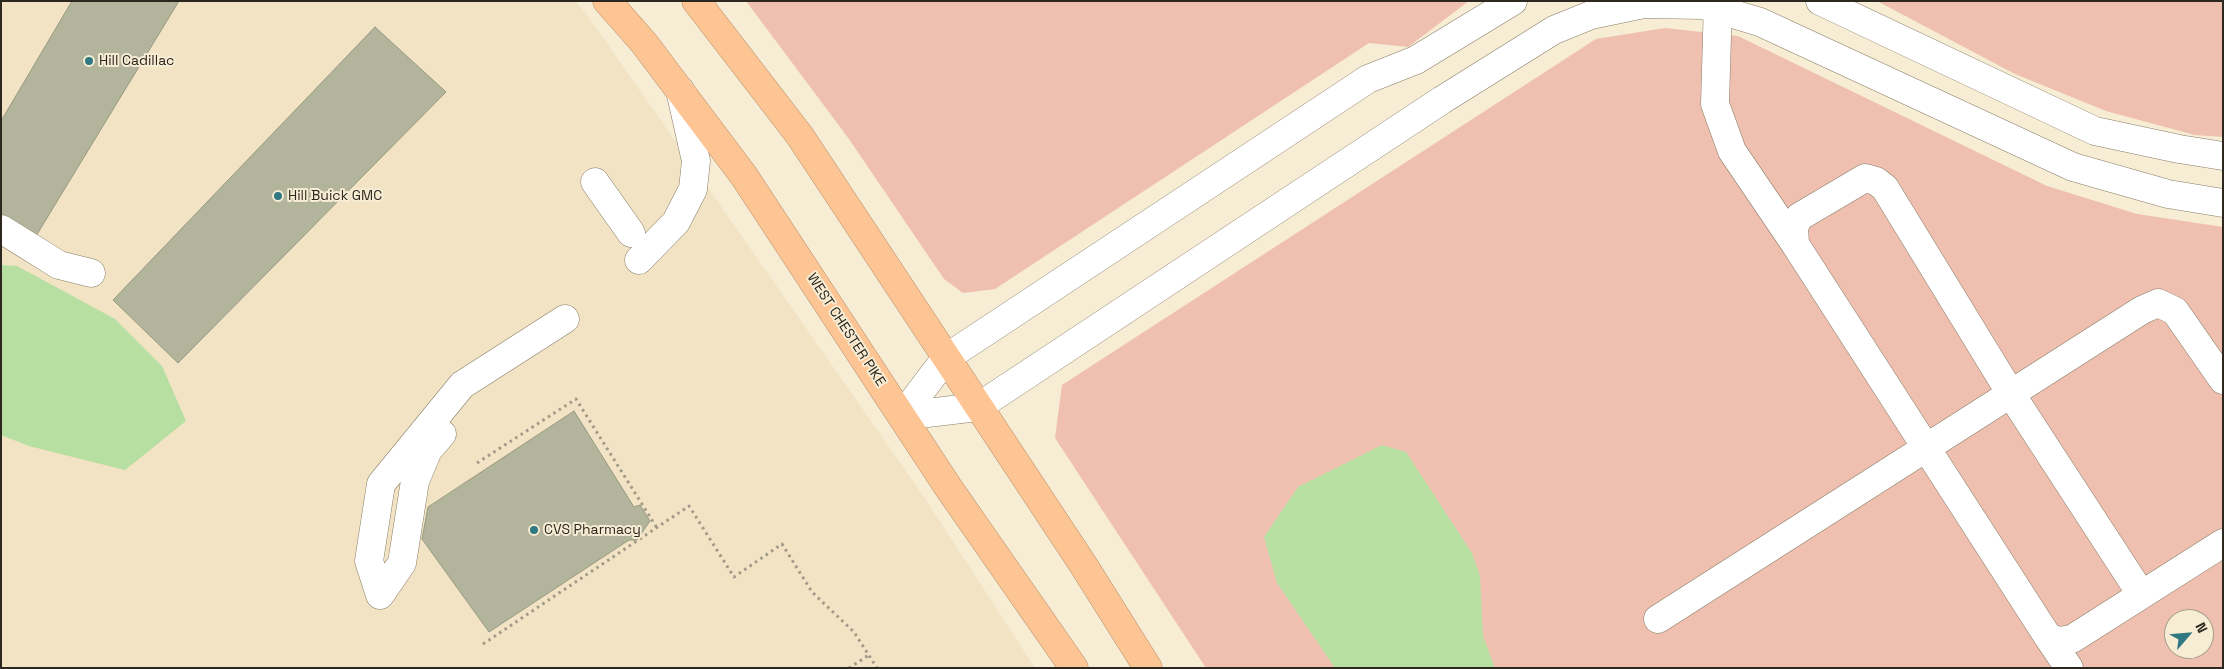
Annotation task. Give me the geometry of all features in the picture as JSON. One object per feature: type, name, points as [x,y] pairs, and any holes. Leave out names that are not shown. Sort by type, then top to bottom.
[{"type":"highway","name":"WEST CHESTER PIKE","points":[[607,1],[644,43],[679,88],[759,198],[948,487],[1074,668]]},
{"type":"highway","points":[[696,1],[800,136],[1148,668]]},
{"type":"lane","points":[[902,416],[946,358],[1368,79],[1416,60],[1513,1]]},
{"type":"lane","points":[[1820,1],[2095,131],[2179,149],[2223,156]]},
{"type":"lane","points":[[902,416],[978,407],[1434,105],[1554,30],[1591,15],[1644,4],[1717,5],[1760,22],[2073,167],[2168,194],[2223,203]]},
{"type":"lane","points":[[1717,5],[1715,104],[1732,151],[1795,244],[2069,668]]},
{"type":"lane","points":[[639,260],[676,222],[693,189],[696,160],[679,88]]},
{"type":"lane","points":[[1795,244],[1794,227],[1798,217],[1865,178],[1876,181],[1885,188],[2011,394],[2141,594]]},
{"type":"lane","points":[[595,182],[631,233]]},
{"type":"lane","points":[[1,230],[60,264],[91,273]]},
{"type":"lane","points":[[1658,620],[2142,310],[2158,303],[2175,311],[2223,380]]},
{"type":"lane","points":[[380,595],[369,561],[381,484],[462,385],[565,319]]},
{"type":"lane","points":[[2048,637],[2058,641],[2072,639],[2223,543]]},
{"type":"path","points":[[477,462],[576,399],[657,528]]},
{"type":"path","points":[[483,644],[689,506],[734,577],[782,544],[812,592],[854,632],[877,668]]},
{"type":"path","points":[[849,668],[869,655]]},
{"type":"shaded area","points":[[1,1],[575,1],[585,12],[924,497],[1035,668],[1,668]]},
{"type":"shaded area","points":[[746,1],[1469,1],[1408,47],[1369,43],[995,289],[963,293],[944,279],[849,139]]},
{"type":"shaded area","points":[[1877,1],[2223,1],[2223,137],[2195,135],[2106,111],[2015,74]]},
{"type":"shaded area","points":[[1665,28],[1738,36],[2047,186],[2137,214],[2223,227],[2223,668],[1206,668],[1055,438],[1062,385],[1596,39]]},
{"type":"shaded area","points":[[1,265],[17,266],[115,319],[162,366],[186,421],[125,470],[29,446],[1,435]]},
{"type":"shaded area","points":[[1382,445],[1406,452],[1472,553],[1480,576],[1483,636],[1495,668],[1335,668],[1277,583],[1264,537],[1298,487]]},
{"type":"building","name":"Hill Cadillac","points":[[72,1],[179,1],[36,236],[1,217],[1,121]]},
{"type":"building","name":"Hill Buick GMC","points":[[375,27],[446,92],[178,363],[113,300]]},
{"type":"building","name":"CVS Pharmacy","points":[[574,411],[634,507],[640,505],[650,521],[637,540],[629,540],[489,632],[422,539],[428,507]]},
{"type":"place","name":"Hill Cadillac","points":[[89,61]]},
{"type":"place","name":"Hill Buick GMC","points":[[278,196]]},
{"type":"place","name":"CVS Pharmacy","points":[[534,530]]}]
